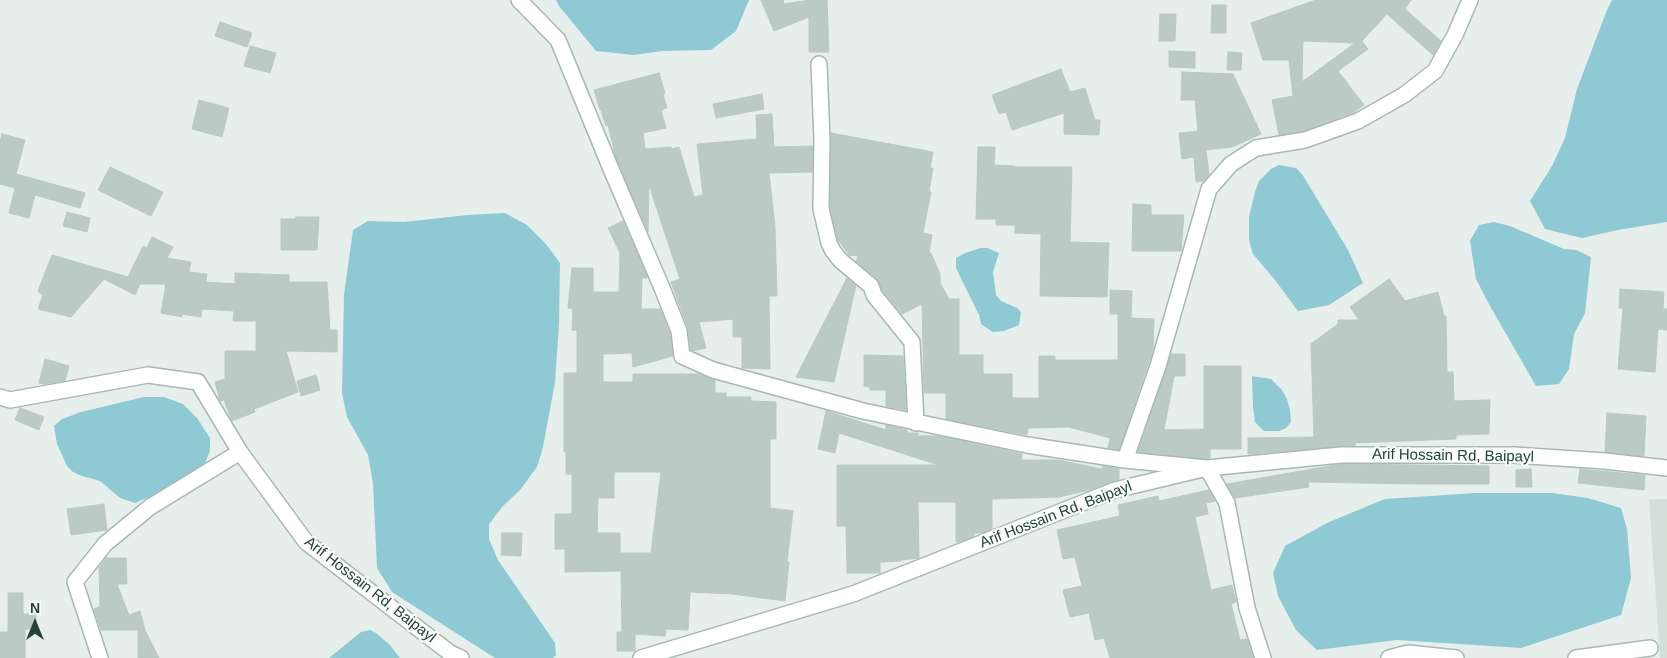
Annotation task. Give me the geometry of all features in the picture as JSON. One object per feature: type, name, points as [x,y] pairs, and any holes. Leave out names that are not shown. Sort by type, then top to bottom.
[{"type":"street","points":[[519,0],[558,40],[610,169],[679,331],[682,356],[713,370],[863,412],[1027,445],[1125,460],[1207,468],[1227,502],[1247,608],[1262,658]]},
{"type":"street","points":[[1125,460],[1158,366],[1209,189],[1231,164],[1256,148],[1305,140],[1358,121],[1404,95],[1435,71],[1455,35],[1470,0]]},
{"type":"street","points":[[819,64],[822,140],[821,209],[829,244],[840,260],[871,286],[874,295],[912,342],[916,423]]},
{"type":"street","name":"Arif Hossain Rd, Baipayl","points":[[0,397],[10,400],[148,375],[198,382],[240,452],[306,542],[450,653],[461,658]]},
{"type":"street","points":[[100,658],[75,582],[105,544],[150,507],[240,452]]},
{"type":"street","name":"Arif Hossain Rd, Baipayl","points":[[641,658],[853,594],[1115,490],[1207,468],[1341,455],[1514,455],[1605,461],[1667,468]]},
{"type":"street","points":[[1576,658],[1650,648]]},
{"type":"street","points":[[1389,658],[1408,653],[1456,658]]},
{"type":"shaded area","points":[[1649,499],[1667,499],[1667,658],[1660,658]]},
{"type":"water","points":[[556,0],[749,0],[736,31],[711,50],[662,51],[634,55],[596,51]]},
{"type":"water","points":[[1612,0],[1667,0],[1667,222],[1582,238],[1545,229],[1530,201],[1552,166],[1565,138],[1577,89]]},
{"type":"water","points":[[1279,165],[1296,168],[1302,174],[1348,250],[1363,283],[1329,305],[1298,311],[1253,254],[1249,240],[1249,217],[1255,192],[1259,181],[1271,169]]},
{"type":"water","points":[[505,213],[527,225],[546,244],[560,263],[559,324],[555,382],[543,447],[537,467],[520,490],[503,506],[489,524],[489,539],[498,560],[555,643],[556,655],[553,658],[495,658],[392,592],[377,568],[373,483],[368,455],[347,417],[342,393],[344,295],[353,230],[368,221],[404,222]]},
{"type":"water","points":[[1494,222],[1510,226],[1564,249],[1576,250],[1591,257],[1585,313],[1574,334],[1569,369],[1559,384],[1536,386],[1476,279],[1470,241],[1479,225]]},
{"type":"water","points":[[981,248],[987,248],[999,253],[993,272],[996,295],[1001,301],[1017,308],[1021,312],[1019,325],[1004,331],[993,332],[981,324],[979,315],[956,268],[956,258]]},
{"type":"water","points":[[1252,376],[1271,379],[1282,390],[1290,410],[1291,422],[1286,428],[1279,431],[1264,431],[1255,422]]},
{"type":"water","points":[[144,397],[164,397],[183,404],[197,418],[210,438],[210,451],[205,463],[154,495],[135,503],[120,498],[100,481],[73,472],[67,466],[57,444],[54,426],[62,419],[81,412]]},
{"type":"water","points":[[1475,493],[1552,493],[1588,498],[1621,508],[1627,529],[1631,578],[1621,615],[1521,648],[1397,640],[1317,650],[1296,630],[1278,596],[1273,573],[1285,546],[1329,522],[1385,499]]},
{"type":"water","points":[[370,630],[390,645],[400,658],[329,658],[361,632]]},
{"type":"building","points":[[761,0],[783,0],[784,4],[827,0],[829,52],[809,52],[809,17],[774,31]]},
{"type":"building","points":[[1316,0],[1411,0],[1405,9],[1441,41],[1433,55],[1387,14],[1362,41],[1368,49],[1338,71],[1364,105],[1354,112],[1303,131],[1279,135],[1272,100],[1293,96],[1289,60],[1263,60],[1251,23]],"holes":[[[1303,41],[1355,43],[1302,82]]]},
{"type":"building","points":[[1212,5],[1226,5],[1226,33],[1211,33]]},
{"type":"building","points":[[1160,14],[1176,14],[1175,41],[1159,41]]},
{"type":"building","points":[[220,22],[252,33],[247,47],[215,36]]},
{"type":"building","points":[[250,46],[276,53],[270,73],[244,66]]},
{"type":"building","points":[[1169,51],[1195,52],[1195,68],[1169,67]]},
{"type":"building","points":[[1228,52],[1242,53],[1241,70],[1227,70]]},
{"type":"building","points":[[1061,69],[1070,92],[1085,88],[1095,120],[1100,120],[1099,135],[1064,134],[1064,113],[1012,130],[1006,112],[999,114],[992,95]]},
{"type":"building","points":[[1182,72],[1233,74],[1261,134],[1232,147],[1206,150],[1209,175],[1203,181],[1196,182],[1194,157],[1182,159],[1179,133],[1198,131],[1195,100],[1181,100]]},
{"type":"building","points":[[659,73],[667,108],[661,110],[666,128],[643,133],[645,149],[671,147],[672,149],[679,147],[694,197],[703,195],[697,144],[757,139],[756,115],[772,114],[774,147],[813,146],[812,172],[769,173],[775,227],[777,296],[769,296],[770,369],[742,368],[742,337],[733,337],[733,319],[699,322],[706,348],[691,350],[688,328],[671,282],[680,279],[649,185],[648,232],[616,158],[608,125],[606,126],[594,90]]},
{"type":"building","points":[[762,94],[764,109],[716,118],[713,104]]},
{"type":"building","points":[[199,100],[229,108],[222,137],[192,129]]},
{"type":"building","points":[[831,133],[933,152],[930,168],[933,168],[929,191],[931,192],[923,233],[932,235],[929,253],[931,253],[940,274],[940,283],[949,299],[959,299],[959,355],[983,355],[983,374],[1012,374],[1012,398],[1039,398],[1039,356],[1055,356],[1055,360],[1118,360],[1118,314],[1110,314],[1110,290],[1132,291],[1131,318],[1154,319],[1153,350],[1119,450],[1108,448],[1110,438],[1069,427],[1028,428],[1027,435],[946,419],[946,393],[924,393],[922,304],[902,314],[882,290],[877,279],[856,261],[858,256],[849,255],[838,240],[830,208]]},
{"type":"building","points":[[2,134],[25,140],[16,174],[85,193],[80,208],[35,195],[29,218],[9,213],[15,188],[0,184],[0,142]]},
{"type":"building","points":[[978,147],[995,147],[994,165],[1072,167],[1070,242],[1109,243],[1107,297],[1040,296],[1041,234],[1015,233],[1015,225],[996,225],[996,219],[976,219]]},
{"type":"building","points":[[110,167],[163,192],[151,216],[98,190]]},
{"type":"building","points":[[1133,204],[1151,205],[1151,215],[1184,215],[1181,251],[1132,251]]},
{"type":"building","points":[[67,212],[90,218],[87,232],[63,226]]},
{"type":"building","points":[[296,217],[319,217],[317,250],[281,250],[281,219],[296,219]]},
{"type":"building","points":[[623,221],[647,276],[647,278],[642,278],[641,309],[660,309],[670,333],[673,356],[633,367],[632,353],[603,354],[603,382],[633,382],[633,374],[699,374],[715,380],[715,393],[726,393],[726,397],[751,397],[751,401],[776,402],[776,439],[770,439],[770,508],[793,511],[785,601],[732,594],[690,592],[688,630],[666,629],[665,636],[635,634],[635,651],[617,651],[617,632],[622,632],[621,571],[565,572],[565,549],[555,549],[555,514],[572,514],[572,474],[566,474],[566,452],[564,452],[564,373],[577,373],[577,330],[572,330],[573,309],[568,308],[572,268],[593,268],[593,292],[619,292],[620,253],[608,228]],"holes":[[[614,472],[661,472],[651,553],[620,553],[620,533],[597,533],[598,498],[614,498]]]},
{"type":"building","points":[[152,237],[173,247],[167,258],[191,262],[189,272],[207,274],[206,282],[235,284],[235,273],[289,275],[289,282],[327,282],[330,330],[337,330],[337,352],[286,351],[298,392],[254,409],[255,412],[232,421],[224,400],[220,401],[215,382],[225,379],[225,351],[256,351],[256,321],[233,321],[234,311],[202,309],[201,317],[182,314],[182,317],[161,313],[166,284],[140,284],[135,295],[104,279],[71,317],[38,309],[43,295],[38,291],[52,255],[128,277],[143,246],[147,248]]},
{"type":"building","points":[[847,278],[856,285],[834,382],[796,377]]},
{"type":"building","points":[[1389,279],[1405,301],[1438,292],[1444,316],[1446,316],[1447,372],[1453,372],[1454,401],[1490,400],[1489,434],[1456,435],[1456,439],[1355,443],[1355,446],[1248,454],[1248,438],[1314,437],[1311,344],[1338,324],[1338,320],[1359,320],[1350,307]]},
{"type":"building","points":[[1620,289],[1664,292],[1663,309],[1667,309],[1667,330],[1658,329],[1655,372],[1618,369],[1623,308],[1619,308]]},
{"type":"building","points":[[1171,354],[1185,354],[1185,376],[1174,376],[1164,430],[1204,429],[1204,366],[1241,366],[1241,449],[1210,449],[1210,458],[1207,459],[1138,452]]},
{"type":"building","points":[[864,355],[903,356],[906,410],[886,406],[886,390],[870,390],[870,387],[864,386]]},
{"type":"building","points":[[45,359],[69,366],[65,381],[39,383]]},
{"type":"building","points":[[316,375],[320,390],[301,396],[297,381]]},
{"type":"building","points":[[20,408],[44,417],[39,430],[15,420]]},
{"type":"building","points":[[826,411],[886,430],[886,425],[907,430],[907,433],[918,433],[918,436],[939,436],[1022,454],[1021,460],[1058,460],[1102,469],[1103,466],[1119,469],[1119,479],[1089,490],[1059,497],[992,499],[992,529],[982,533],[974,533],[974,536],[959,542],[956,542],[956,502],[918,502],[919,558],[880,562],[880,573],[847,573],[846,526],[837,526],[837,465],[939,465],[839,433],[835,453],[818,449]]},
{"type":"building","points":[[1607,413],[1646,416],[1644,456],[1605,452]]},
{"type":"building","points":[[1341,464],[1489,466],[1489,484],[1308,482],[1309,487],[1235,498],[1227,484]]},
{"type":"building","points":[[1531,469],[1532,487],[1516,487],[1516,470]]},
{"type":"building","points":[[1580,469],[1642,475],[1645,476],[1644,490],[1578,483]]},
{"type":"building","points":[[1209,490],[1215,501],[1206,503],[1208,514],[1195,517],[1211,590],[1232,585],[1236,602],[1231,604],[1240,640],[1247,639],[1253,658],[1110,658],[1104,638],[1095,640],[1089,613],[1070,617],[1063,590],[1082,586],[1075,557],[1063,559],[1057,530],[1120,516],[1118,505],[1158,496],[1159,501]]},
{"type":"building","points":[[104,504],[107,530],[71,535],[67,509]]},
{"type":"building","points":[[502,533],[522,533],[521,556],[501,555]]},
{"type":"building","points":[[106,558],[126,558],[127,584],[117,584],[129,615],[140,611],[145,630],[159,658],[138,658],[138,630],[101,630],[94,609],[100,606],[99,567]]},
{"type":"building","points":[[8,593],[23,593],[23,614],[36,614],[36,629],[25,629],[25,658],[0,658],[0,632],[8,632]]}]
